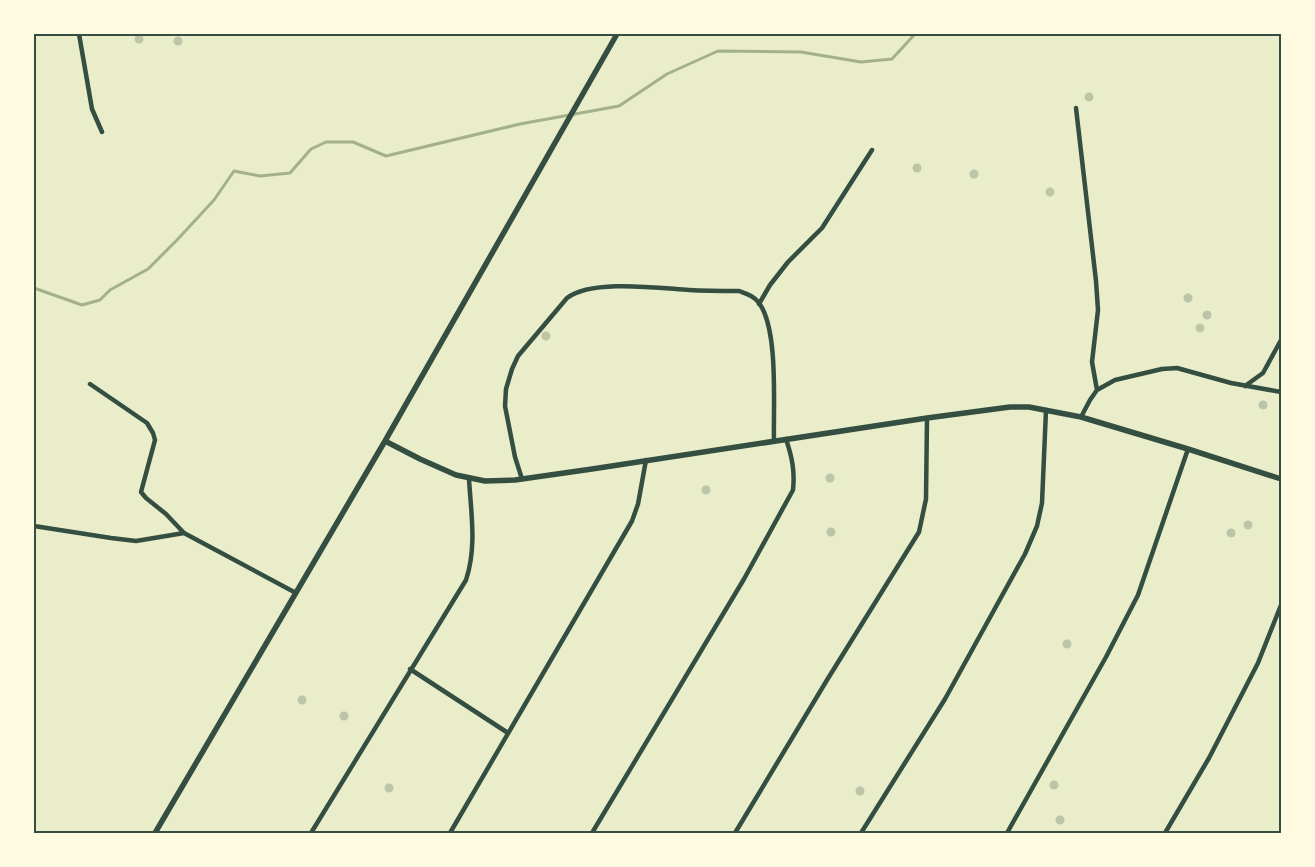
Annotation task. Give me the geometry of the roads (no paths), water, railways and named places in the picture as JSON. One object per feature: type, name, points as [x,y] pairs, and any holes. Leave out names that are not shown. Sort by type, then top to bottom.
[{"type":"street","points":[[79,34],[92,109],[102,132]]},
{"type":"street","points":[[155,833],[385,441],[618,34]]},
{"type":"street","points":[[1076,108],[1096,281],[1098,310],[1092,362],[1097,390]]},
{"type":"street","points":[[760,304],[770,285],[788,262],[822,228],[872,150]]},
{"type":"street","points":[[522,479],[515,457],[505,406],[506,389],[512,369],[518,356],[558,307],[575,292],[597,288],[638,287],[739,291],[753,297],[760,304],[770,334],[773,369],[774,440]]},
{"type":"street","points":[[1245,386],[1263,373],[1281,340]]},
{"type":"street","points":[[1081,417],[1097,390],[1115,380],[1162,369],[1178,368],[1245,386],[1281,392]]},
{"type":"street","points":[[90,384],[147,423],[153,433],[155,440],[141,492],[146,498],[166,514],[184,533],[296,593]]},
{"type":"street","points":[[385,441],[420,459],[469,479],[486,481],[522,479],[774,440],[1010,407],[1046,410],[1081,417],[1281,479]]},
{"type":"street","points":[[862,833],[946,699],[1025,554],[1038,526],[1042,502],[1046,410]]},
{"type":"street","points":[[735,833],[827,680],[920,532],[926,499],[927,418]]},
{"type":"street","points":[[592,833],[744,579],[793,490],[795,476],[793,460],[786,439]]},
{"type":"street","points":[[1007,833],[1138,595],[1188,449]]},
{"type":"street","points":[[450,833],[632,521],[638,504],[646,460]]},
{"type":"street","points":[[311,833],[466,580],[471,564],[473,544],[469,479]]},
{"type":"street","points":[[34,526],[136,541],[184,533]]},
{"type":"street","points":[[1165,833],[1209,758],[1258,663],[1281,605]]},
{"type":"street","points":[[410,669],[508,732]]},
{"type":"waterway","points":[[34,288],[82,305],[100,300],[110,290],[148,269],[214,200],[234,171],[260,176],[290,173],[311,149],[326,142],[353,142],[386,156],[520,124],[619,106],[667,74],[718,51],[801,52],[861,62],[892,59],[915,34]]}]
